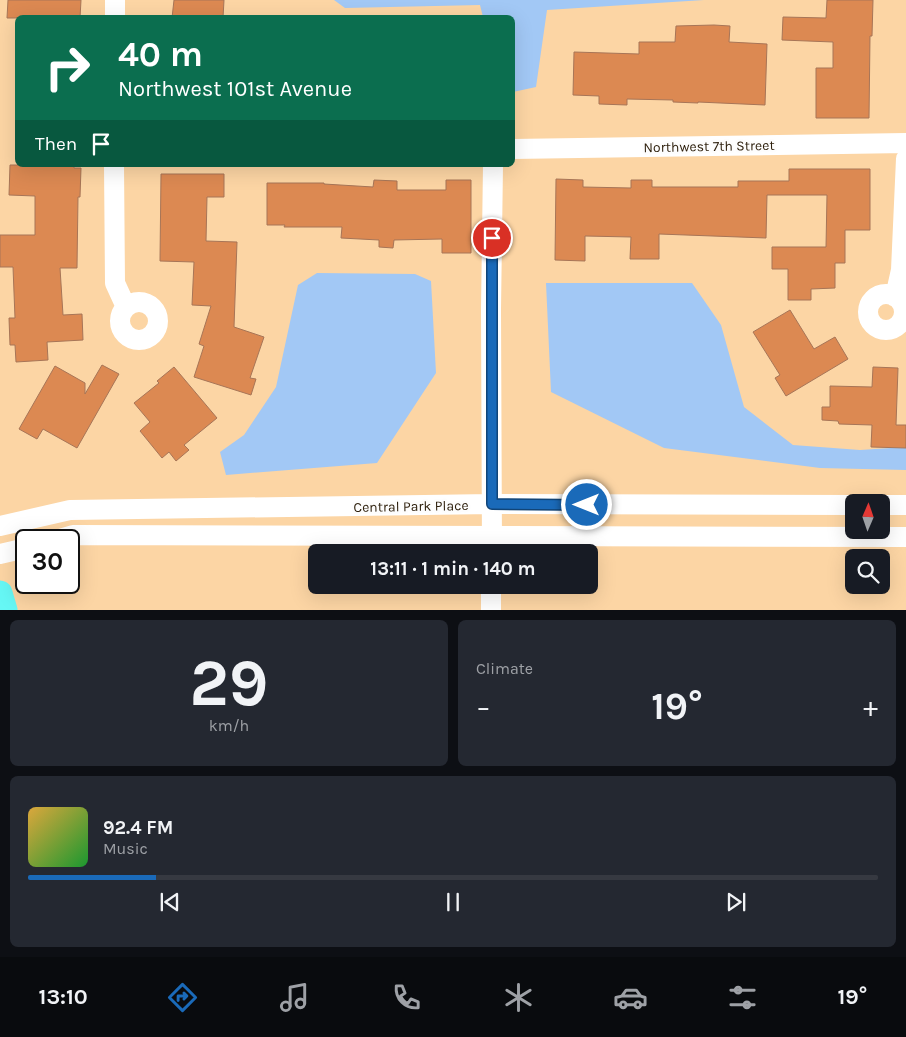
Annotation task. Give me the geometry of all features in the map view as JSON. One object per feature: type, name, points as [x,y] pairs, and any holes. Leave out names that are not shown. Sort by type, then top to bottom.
[{"type":"main road","points":[[0,593],[5,610]]},
{"type":"street","points":[[115,0],[115,15]]},
{"type":"street","name":"Northwest 7th Street","points":[[515,149],[906,142]]},
{"type":"street","points":[[895,297],[901,270],[906,159]]},
{"type":"street","points":[[114,167],[115,282],[126,307]]},
{"type":"street","points":[[492,544],[491,310],[493,167]]},
{"type":"street","name":"Central Park Place","points":[[0,526],[70,510],[492,504],[845,505]]},
{"type":"street","points":[[890,505],[906,505]]},
{"type":"street","name":"Central Park Place","points":[[80,535],[492,544],[906,537]]},
{"type":"street","points":[[0,554],[15,551]]},
{"type":"street","points":[[491,594],[491,610]]},
{"type":"water","points":[[334,0],[704,0],[547,10],[536,87],[515,92],[515,15],[482,15],[480,5],[345,8]]},
{"type":"water","points":[[317,273],[415,274],[431,281],[436,373],[377,463],[226,475],[220,452],[244,435],[276,387],[298,285]]},
{"type":"water","points":[[546,283],[692,283],[721,325],[744,407],[793,445],[860,450],[906,447],[906,470],[820,468],[664,448],[551,392]]},
{"type":"building","points":[[8,0],[81,0],[80,15],[15,15],[15,18],[7,18]]},
{"type":"building","points":[[174,0],[224,0],[223,15],[172,15]]},
{"type":"building","points":[[827,0],[873,0],[872,36],[870,36],[869,118],[816,118],[816,68],[833,68],[833,42],[782,40],[783,17],[826,18]]},
{"type":"building","points":[[676,26],[730,26],[729,42],[767,44],[765,105],[627,99],[627,105],[599,104],[599,96],[573,95],[574,52],[639,54],[639,42],[675,42]]},
{"type":"building","points":[[10,165],[15,165],[15,167],[81,168],[80,197],[78,197],[77,268],[60,268],[63,315],[82,314],[83,340],[47,342],[48,360],[16,362],[15,345],[10,345],[9,318],[15,318],[13,267],[0,267],[0,235],[35,235],[35,196],[9,195]]},
{"type":"building","points":[[789,169],[870,169],[870,230],[845,230],[845,263],[835,263],[835,288],[811,289],[811,300],[788,300],[788,269],[772,269],[772,247],[826,247],[827,195],[767,195],[766,238],[659,234],[659,259],[630,259],[631,237],[585,236],[585,261],[555,260],[556,179],[583,180],[583,187],[631,188],[631,180],[652,180],[652,187],[738,187],[738,181],[789,181]]},
{"type":"building","points":[[161,174],[224,174],[224,197],[207,197],[206,241],[237,242],[234,327],[264,337],[250,378],[256,379],[251,395],[194,377],[204,346],[199,344],[211,306],[192,305],[194,262],[160,261]]},
{"type":"building","points":[[374,180],[397,181],[397,190],[446,190],[446,180],[471,180],[471,253],[442,253],[442,239],[394,240],[393,248],[379,247],[379,240],[341,238],[342,227],[284,227],[285,225],[267,225],[267,183],[324,183],[373,187]]},
{"type":"building","points":[[790,310],[814,349],[835,337],[848,359],[786,396],[775,378],[780,375],[753,332]]},
{"type":"building","points":[[102,365],[119,374],[77,448],[43,429],[37,439],[19,429],[55,366],[85,383],[85,394]]},
{"type":"building","points":[[174,367],[217,418],[184,445],[189,450],[176,461],[169,452],[162,458],[140,431],[150,422],[134,403],[159,383],[157,381]]},
{"type":"building","points":[[873,367],[898,368],[896,425],[906,425],[906,448],[871,447],[872,425],[839,424],[838,421],[822,420],[822,407],[830,407],[830,386],[872,387]]},
{"type":"route","points":[[492,238],[492,504],[587,505]]}]
